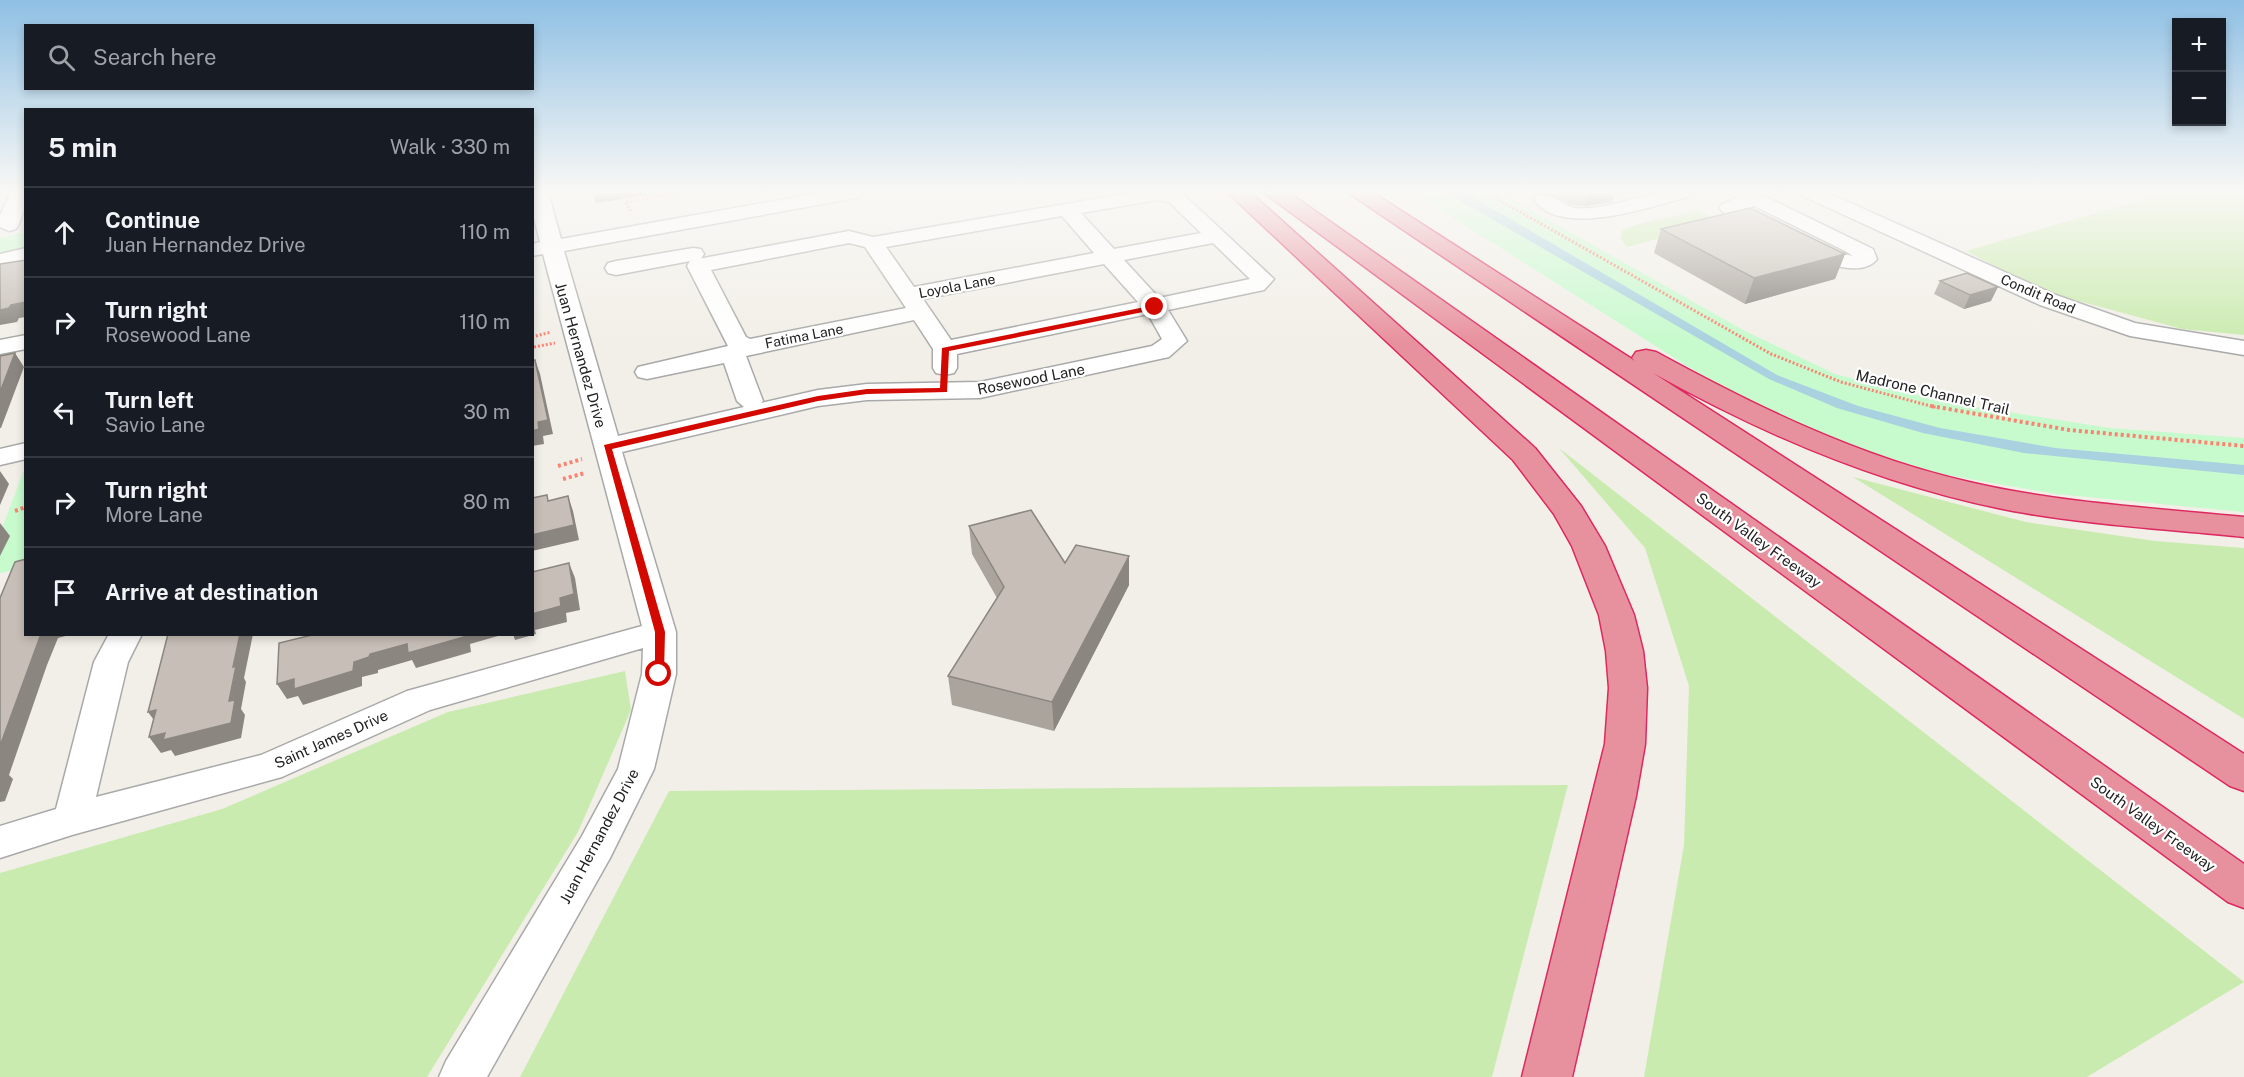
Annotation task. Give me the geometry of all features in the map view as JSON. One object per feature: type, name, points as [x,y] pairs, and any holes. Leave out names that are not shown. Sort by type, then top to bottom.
[{"type":"highway","points":[[1293,242],[1524,454],[1560,497],[1576,522],[1591,547],[1608,590],[1624,657],[1628,692],[1627,724],[1614,799],[1547,1077]]},
{"type":"highway","name":"South Valley Freeway","points":[[1344,242],[2244,889]]},
{"type":"highway","points":[[1434,242],[2244,775]]},
{"type":"highway","points":[[1446,242],[1708,392],[1774,425],[1848,455],[1928,481],[2013,501],[2244,527]]},
{"type":"highway","points":[[2122,695],[2244,766]]},
{"type":"street","points":[[542,248],[574,242]]},
{"type":"street","points":[[616,268],[806,242]]},
{"type":"street","points":[[870,242],[877,242]]},
{"type":"street","name":"Rosewood Lane","points":[[594,453],[818,398],[867,392],[980,390],[1160,352],[1174,341],[1155,307],[1097,242]]},
{"type":"street","name":"Loyola Lane","points":[[915,304],[1110,256],[1184,242]]},
{"type":"street","points":[[945,349],[1256,285],[1263,279],[1225,242]]},
{"type":"street","points":[[1841,242],[1865,254],[1915,242]]},
{"type":"street","name":"Condit Road","points":[[1923,242],[2048,300],[2130,329],[2244,348]]},
{"type":"street","points":[[873,243],[945,349],[944,390]]},
{"type":"street","name":"Juan Hernandez Drive","points":[[462,1077],[596,847],[636,769],[659,674],[660,632],[594,453],[542,248]]},
{"type":"street","points":[[0,260],[24,254]]},
{"type":"street","name":"Fatima Lane","points":[[693,256],[739,350],[915,304]]},
{"type":"street","points":[[0,347],[24,342]]},
{"type":"street","points":[[647,372],[739,350],[750,401]]},
{"type":"street","points":[[0,457],[24,451]]},
{"type":"street","name":"Saint James Drive","points":[[0,842],[72,819],[269,767],[419,700],[660,632]]},
{"type":"street","points":[[72,819],[111,662],[125,636]]},
{"type":"path","name":"Madrone Channel Trail","points":[[1573,242],[1732,333],[1785,360],[1851,386],[1899,400],[2000,422],[2088,433],[2244,446]]},
{"type":"path","points":[[534,336],[551,332]]},
{"type":"path","points":[[534,347],[555,343]]},
{"type":"path","points":[[558,466],[594,453]]},
{"type":"path","points":[[563,479],[585,473]]},
{"type":"path","points":[[15,511],[24,508]]},
{"type":"green space","points":[[0,242],[24,242],[24,247],[0,253]]},
{"type":"green space","points":[[1491,242],[1588,242],[1745,331],[1835,374],[1946,402],[2110,428],[2244,438],[2244,512],[2056,494],[1941,474],[1829,439],[1733,395]]},
{"type":"green space","points":[[1623,242],[1645,242],[1627,247]]},
{"type":"green space","points":[[1996,242],[2244,242],[2244,335],[2182,329],[2042,291],[1966,251]]},
{"type":"green space","points":[[1559,448],[2244,982],[2087,1077],[1644,1077],[1684,845],[1689,686],[1645,548]]},
{"type":"green space","points":[[24,470],[24,568],[0,573],[0,534]]},
{"type":"green space","points":[[1853,477],[2026,522],[2155,541],[2244,548],[2244,719]]},
{"type":"green space","points":[[625,671],[631,710],[578,832],[427,1077],[0,1077],[0,873],[222,809],[448,712]]},
{"type":"green space","points":[[1568,785],[1492,1077],[520,1077],[669,791]]},
{"type":"water","points":[[1532,242],[1550,242],[1777,375],[1858,406],[1940,428],[2055,448],[2244,465],[2244,475],[2024,453],[1923,433],[1837,408],[1769,379]]},
{"type":"building","points":[[1686,242],[1821,242],[1845,254],[1754,278]]},
{"type":"building","points":[[24,260],[24,302],[0,310],[0,264]]},
{"type":"building","points":[[1967,273],[1998,287],[1970,295],[1940,281]]},
{"type":"building","points":[[15,353],[0,392],[0,356]]},
{"type":"building","points":[[534,360],[548,420],[538,422],[539,429],[534,430]]},
{"type":"building","points":[[547,495],[548,501],[568,496],[574,525],[534,535],[534,498]]},
{"type":"building","points":[[1031,510],[1065,563],[1076,545],[1129,556],[1052,702],[948,676],[1004,587],[969,526]]},
{"type":"building","points":[[24,560],[24,636],[40,636],[0,746],[0,598],[15,562]]},
{"type":"building","points":[[569,563],[574,594],[560,598],[561,606],[534,613],[534,572]]},
{"type":"building","points":[[167,636],[240,636],[229,701],[235,700],[231,723],[163,740],[165,733],[149,737],[156,710],[148,712]]},
{"type":"building","points":[[308,636],[464,636],[408,653],[407,644],[370,654],[369,657],[354,662],[353,671],[294,689],[294,679],[277,684],[279,643]]},
{"type":"route","points":[[659,674],[660,632],[607,447],[818,398],[867,392],[944,390],[945,349],[1155,307]]}]
